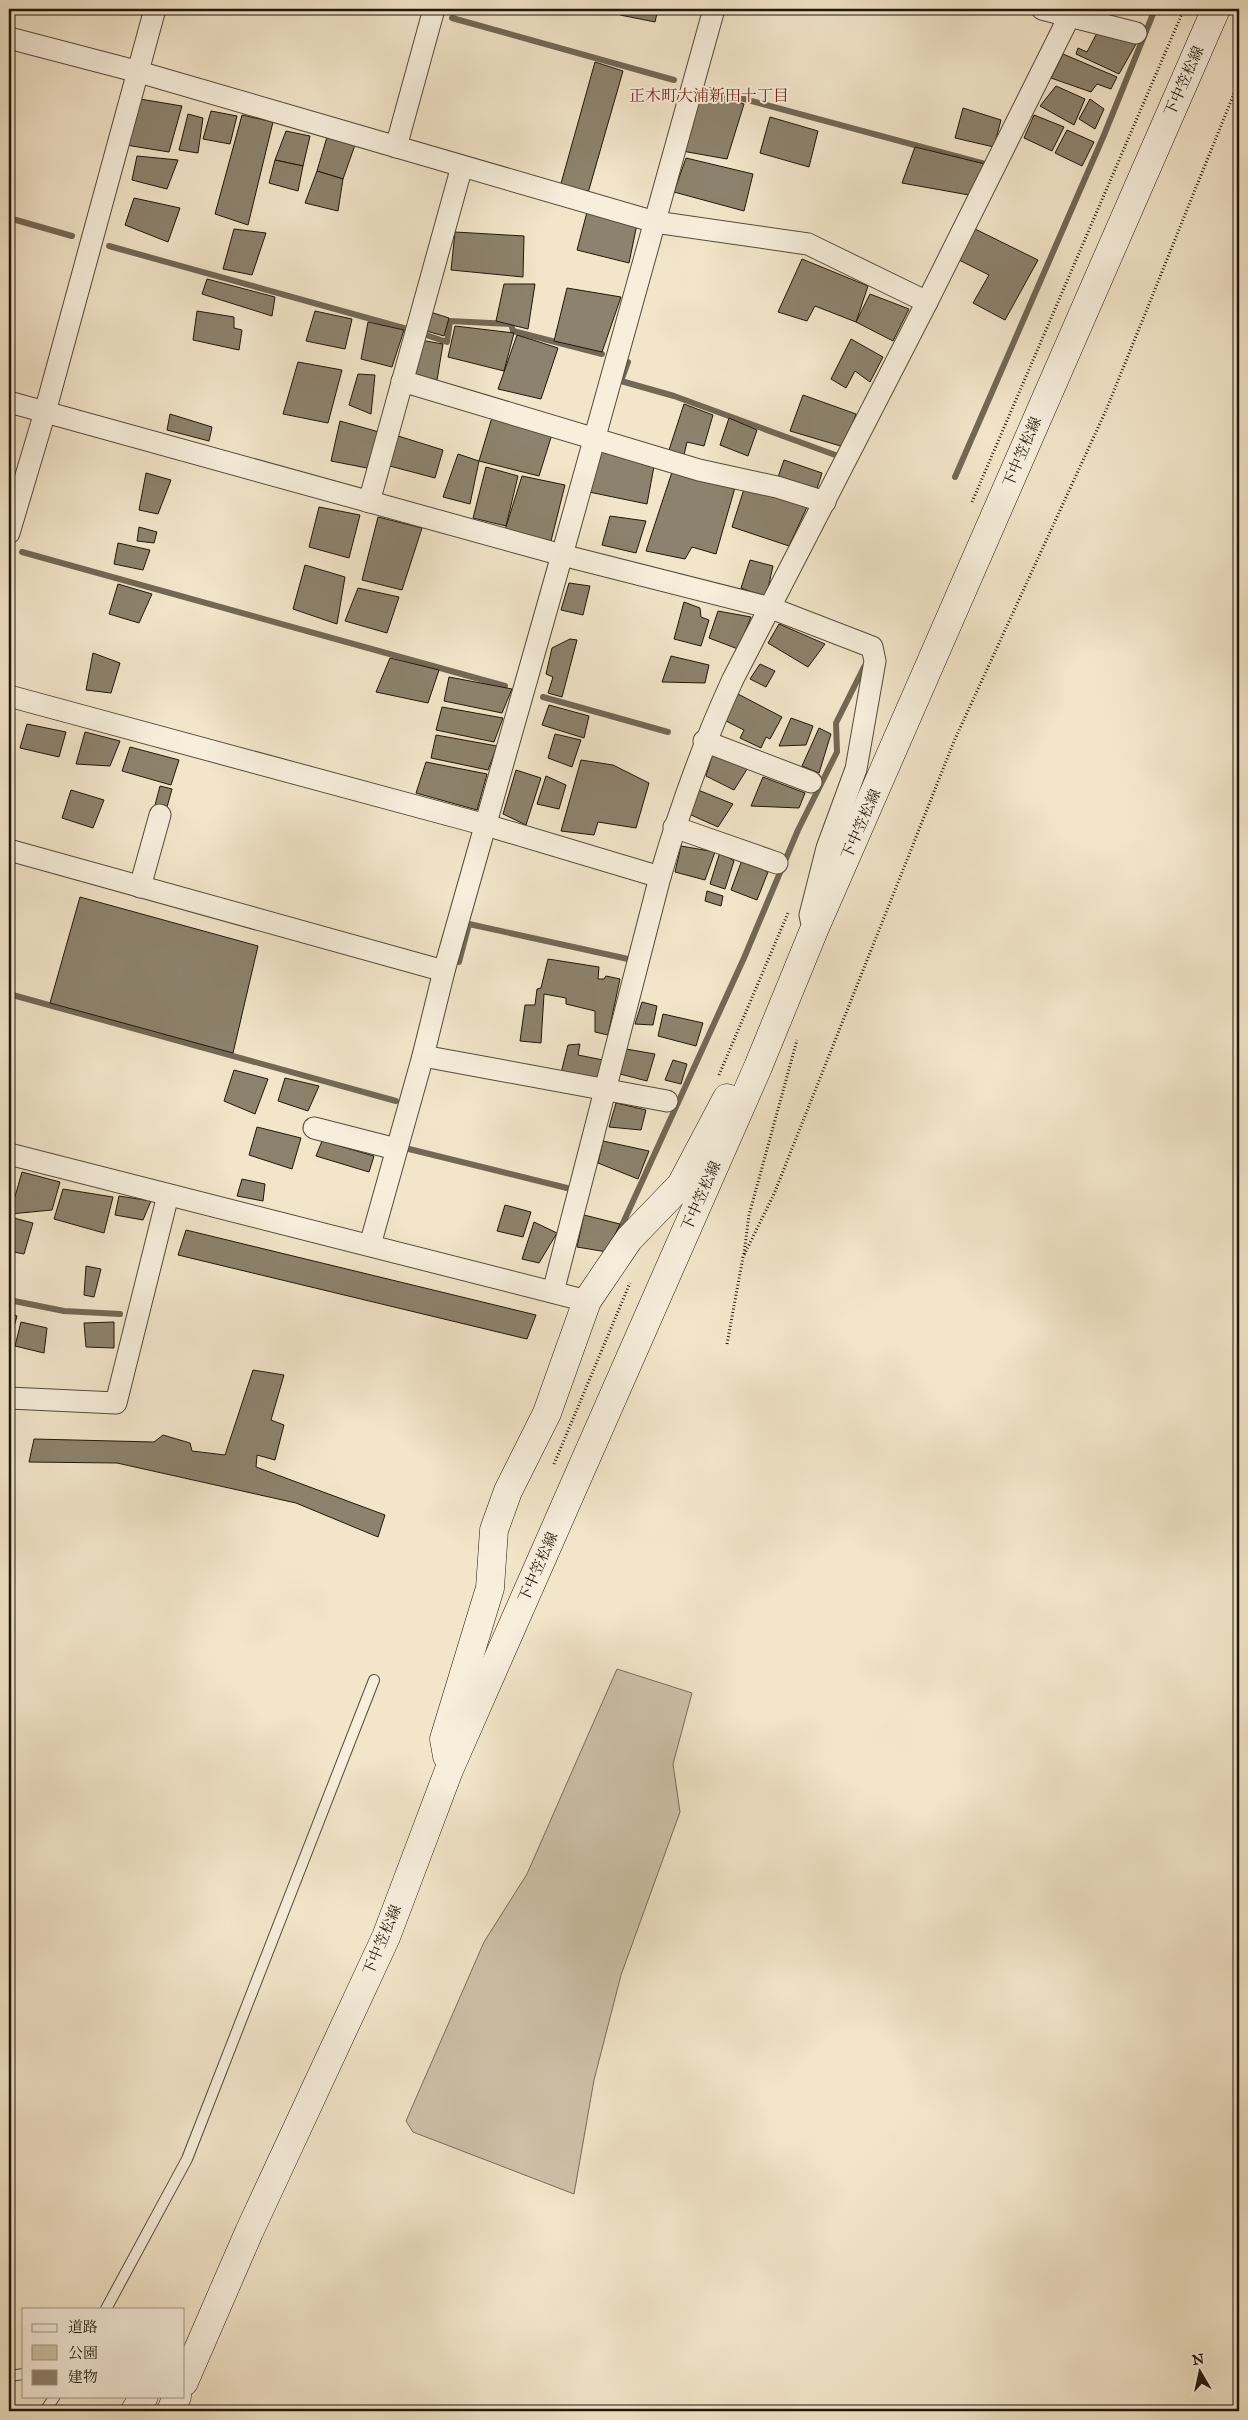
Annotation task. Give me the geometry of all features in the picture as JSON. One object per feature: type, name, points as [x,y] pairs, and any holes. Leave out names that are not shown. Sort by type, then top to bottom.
[{"type":"main road","name":"下中笠松線","points":[[185,2380],[249,2232],[386,1937],[449,1770],[758,1067],[814,930],[1216,9]]},
{"type":"main road","points":[[449,1770],[444,1739],[490,1588],[494,1530],[508,1492],[547,1413],[587,1301],[629,1239],[681,1185],[734,1085],[758,1067]]},
{"type":"main road","points":[[185,2332],[249,2232]]},
{"type":"main road","points":[[135,2411],[143,2398]]},
{"type":"main road","points":[[171,2411],[177,2398]]},
{"type":"street","points":[[9,533],[155,9]]},
{"type":"street","points":[[396,147],[434,9]]},
{"type":"street","points":[[370,1245],[423,1056],[444,971],[714,9]]},
{"type":"street","points":[[1042,9],[1071,13],[1136,33]]},
{"type":"street","points":[[553,1292],[660,877],[674,827],[704,741],[733,679],[927,302],[1071,13]]},
{"type":"street","points":[[9,38],[139,72],[655,222],[808,244],[927,302]]},
{"type":"street","points":[[368,502],[462,166]]},
{"type":"street","points":[[402,381],[595,437],[699,470],[778,487],[825,502]]},
{"type":"street","points":[[9,402],[562,555],[770,608],[872,648],[875,661],[856,769],[827,848],[810,915],[814,930]]},
{"type":"street","points":[[9,696],[486,825],[660,877]]},
{"type":"street","points":[[704,741],[812,782]]},
{"type":"street","points":[[140,887],[160,815]]},
{"type":"street","points":[[674,827],[778,863]]},
{"type":"street","points":[[9,850],[444,971]]},
{"type":"street","points":[[423,1056],[667,1101]]},
{"type":"street","points":[[314,1128],[396,1149]]},
{"type":"street","points":[[9,1154],[587,1301]]},
{"type":"street","points":[[9,1398],[116,1403],[168,1194]]},
{"type":"lane","points":[[107,2308],[187,2159],[374,1680]]},
{"type":"lane","points":[[9,2376],[22,2374]]},
{"type":"lane","points":[[45,2411],[54,2398]]},
{"type":"path","points":[[743,1258],[774,1194],[955,738],[1106,408],[1239,81]]},
{"type":"path","points":[[727,1344],[743,1258],[748,1216],[798,1036]]},
{"type":"green space","points":[[617,1669],[692,1693],[673,1764],[680,1812],[621,1975],[594,2080],[574,2194],[413,2132],[406,2121],[484,1942],[527,1874]]},
{"type":"building","points":[[622,9],[658,9],[655,22],[620,15]]},
{"type":"building","points":[[1097,33],[1136,44],[1119,74],[1076,54],[1078,48],[1087,52]]},
{"type":"building","points":[[1063,54],[1117,77],[1111,89],[1097,84],[1091,92],[1051,78]]},
{"type":"building","points":[[595,62],[623,71],[588,193],[560,187]]},
{"type":"building","points":[[1056,86],[1085,99],[1074,125],[1040,106]]},
{"type":"building","points":[[703,90],[744,104],[727,159],[682,151]]},
{"type":"building","points":[[140,99],[182,106],[169,152],[126,145]]},
{"type":"building","points":[[1090,99],[1104,109],[1095,129],[1079,119]]},
{"type":"building","points":[[963,108],[1001,120],[994,147],[955,138]]},
{"type":"building","points":[[211,111],[237,116],[230,144],[203,139]]},
{"type":"building","points":[[188,114],[203,118],[198,153],[179,150]]},
{"type":"building","points":[[242,115],[273,122],[248,225],[215,214]]},
{"type":"building","points":[[1034,115],[1064,127],[1052,151],[1024,138]]},
{"type":"building","points":[[770,117],[818,131],[809,167],[760,153]]},
{"type":"building","points":[[1067,130],[1094,142],[1082,166],[1055,153]]},
{"type":"building","points":[[286,131],[310,136],[303,166],[275,160]]},
{"type":"building","points":[[327,137],[355,145],[343,179],[317,171]]},
{"type":"building","points":[[915,147],[985,164],[969,195],[902,183]]},
{"type":"building","points":[[137,156],[178,160],[167,189],[132,180]]},
{"type":"building","points":[[686,158],[753,174],[744,211],[674,192]]},
{"type":"building","points":[[275,160],[303,166],[298,191],[269,183]]},
{"type":"building","points":[[317,171],[343,179],[338,211],[305,203]]},
{"type":"building","points":[[134,198],[180,208],[168,242],[125,225]]},
{"type":"building","points":[[587,212],[637,224],[629,263],[577,250]]},
{"type":"building","points":[[973,228],[1038,260],[1005,320],[973,303],[989,275],[957,259]]},
{"type":"building","points":[[234,229],[266,233],[252,275],[223,269]]},
{"type":"building","points":[[455,232],[524,236],[523,277],[451,270]]},
{"type":"building","points":[[802,259],[868,286],[856,322],[815,306],[807,321],[778,312]]},
{"type":"building","points":[[207,279],[275,297],[272,316],[202,294]]},
{"type":"building","points":[[504,284],[535,284],[528,329],[496,321]]},
{"type":"building","points":[[567,288],[621,297],[602,352],[554,341]]},
{"type":"building","points":[[870,294],[909,309],[893,341],[856,322]]},
{"type":"building","points":[[197,311],[234,317],[234,328],[242,330],[239,350],[193,340]]},
{"type":"building","points":[[315,311],[352,319],[345,349],[306,341]]},
{"type":"building","points":[[427,311],[449,318],[444,336],[423,330]]},
{"type":"building","points":[[368,322],[404,330],[392,367],[361,359]]},
{"type":"building","points":[[455,326],[514,333],[504,371],[448,357]]},
{"type":"building","points":[[517,335],[558,348],[541,399],[498,389]]},
{"type":"building","points":[[851,339],[883,357],[870,382],[855,371],[846,388],[831,379]]},
{"type":"building","points":[[420,340],[443,344],[437,380],[411,374]]},
{"type":"building","points":[[298,362],[342,370],[328,423],[283,414]]},
{"type":"building","points":[[358,374],[375,375],[371,414],[349,405]]},
{"type":"building","points":[[803,395],[856,414],[844,447],[790,431]]},
{"type":"building","points":[[684,404],[713,415],[704,446],[687,442],[684,455],[669,450]]},
{"type":"building","points":[[170,414],[212,427],[209,441],[167,430]]},
{"type":"building","points":[[493,414],[553,431],[539,476],[479,461]]},
{"type":"building","points":[[729,418],[757,430],[748,456],[720,445]]},
{"type":"building","points":[[340,421],[379,432],[367,468],[331,461]]},
{"type":"building","points":[[395,435],[443,450],[435,478],[386,465]]},
{"type":"building","points":[[602,446],[655,461],[647,504],[589,492]]},
{"type":"building","points":[[458,454],[479,461],[470,504],[443,497]]},
{"type":"building","points":[[784,460],[822,473],[815,495],[776,483]]},
{"type":"building","points":[[486,467],[518,476],[506,526],[473,518]]},
{"type":"building","points":[[673,469],[736,484],[716,554],[692,547],[685,559],[646,551]]},
{"type":"building","points":[[146,473],[171,480],[158,514],[139,510]]},
{"type":"building","points":[[522,476],[565,485],[551,541],[505,530]]},
{"type":"building","points":[[744,489],[808,505],[789,546],[732,527]]},
{"type":"building","points":[[319,507],[360,515],[349,558],[309,547]]},
{"type":"building","points":[[610,516],[646,521],[636,553],[602,545]]},
{"type":"building","points":[[378,517],[422,528],[402,590],[362,580]]},
{"type":"building","points":[[139,527],[157,532],[154,543],[137,541]]},
{"type":"building","points":[[118,543],[150,550],[143,570],[114,564]]},
{"type":"building","points":[[750,560],[773,566],[766,597],[741,588]]},
{"type":"building","points":[[305,565],[345,577],[337,624],[293,609]]},
{"type":"building","points":[[569,583],[590,586],[583,615],[561,610]]},
{"type":"building","points":[[118,584],[152,594],[139,623],[109,614]]},
{"type":"building","points":[[358,588],[399,597],[387,633],[345,621]]},
{"type":"building","points":[[684,602],[700,608],[701,617],[709,620],[701,646],[674,639]]},
{"type":"building","points":[[718,611],[751,617],[738,649],[709,638]]},
{"type":"building","points":[[779,624],[825,644],[808,667],[768,643]]},
{"type":"building","points":[[570,639],[577,640],[562,697],[548,693],[553,677],[546,674],[552,648]]},
{"type":"building","points":[[93,653],[120,663],[111,693],[86,690]]},
{"type":"building","points":[[671,656],[709,665],[705,683],[662,682]]},
{"type":"building","points":[[390,658],[439,670],[428,703],[376,692]]},
{"type":"building","points":[[760,664],[775,671],[766,687],[750,679]]},
{"type":"building","points":[[449,677],[512,689],[502,713],[444,701]]},
{"type":"building","points":[[738,694],[782,717],[770,739],[766,737],[761,748],[740,738],[744,730],[720,718]]},
{"type":"building","points":[[549,705],[589,716],[584,738],[542,725]]},
{"type":"building","points":[[442,707],[503,718],[494,742],[436,730]]},
{"type":"building","points":[[791,718],[813,726],[806,745],[779,746]]},
{"type":"building","points":[[27,724],[66,732],[59,757],[20,748]]},
{"type":"building","points":[[819,728],[831,734],[819,773],[802,766]]},
{"type":"building","points":[[85,732],[120,741],[110,766],[76,764]]},
{"type":"building","points":[[555,734],[581,740],[572,767],[548,758]]},
{"type":"building","points":[[436,735],[497,746],[488,770],[431,758]]},
{"type":"building","points":[[130,747],[179,760],[171,785],[122,771]]},
{"type":"building","points":[[713,753],[749,766],[734,790],[706,776]]},
{"type":"building","points":[[581,760],[613,765],[649,783],[636,828],[598,822],[594,835],[561,831]]},
{"type":"building","points":[[426,762],[487,774],[477,810],[416,793]]},
{"type":"building","points":[[516,770],[541,778],[526,825],[503,814]]},
{"type":"building","points":[[546,776],[566,785],[559,809],[537,804]]},
{"type":"building","points":[[763,777],[805,793],[799,808],[751,806]]},
{"type":"building","points":[[160,786],[172,789],[167,807],[154,809]]},
{"type":"building","points":[[71,790],[104,800],[93,828],[62,818]]},
{"type":"building","points":[[698,790],[733,804],[718,827],[689,814]]},
{"type":"building","points":[[681,846],[715,852],[705,880],[675,872]]},
{"type":"building","points":[[720,852],[734,861],[725,889],[710,884]]},
{"type":"building","points":[[742,860],[768,872],[757,900],[731,890]]},
{"type":"building","points":[[707,891],[723,896],[721,906],[705,901]]},
{"type":"building","points":[[80,897],[258,946],[233,1053],[50,1003]]},
{"type":"building","points":[[548,959],[599,967],[598,979],[604,979],[606,976],[620,979],[608,1035],[595,1032],[595,1011],[566,1004],[566,998],[544,994],[541,1043],[520,1041],[525,1005],[535,1005],[537,989],[541,988]]},
{"type":"building","points":[[642,1002],[657,1006],[653,1025],[635,1024]]},
{"type":"building","points":[[663,1014],[703,1023],[696,1046],[658,1036]]},
{"type":"building","points":[[580,1044],[578,1055],[603,1060],[599,1081],[561,1073],[568,1045]]},
{"type":"building","points":[[626,1049],[655,1054],[647,1081],[620,1074]]},
{"type":"building","points":[[673,1060],[687,1064],[681,1084],[665,1080]]},
{"type":"building","points":[[234,1070],[268,1079],[255,1114],[224,1101]]},
{"type":"building","points":[[285,1078],[319,1086],[308,1111],[278,1101]]},
{"type":"building","points":[[616,1103],[646,1110],[641,1130],[609,1127]]},
{"type":"building","points":[[257,1127],[301,1138],[292,1169],[249,1155]]},
{"type":"building","points":[[322,1141],[374,1156],[369,1172],[316,1156]]},
{"type":"building","points":[[603,1141],[649,1151],[638,1179],[598,1163]]},
{"type":"building","points":[[22,1172],[60,1182],[52,1210],[10,1214]]},
{"type":"building","points":[[242,1179],[265,1184],[263,1201],[237,1196]]},
{"type":"building","points":[[63,1189],[113,1197],[104,1233],[54,1219]]},
{"type":"building","points":[[119,1196],[151,1201],[143,1220],[115,1215]]},
{"type":"building","points":[[505,1205],[531,1212],[523,1237],[497,1231]]},
{"type":"building","points":[[584,1215],[620,1224],[607,1252],[577,1247]]},
{"type":"building","points":[[10,1217],[33,1223],[24,1254],[9,1251]]},
{"type":"building","points":[[534,1222],[557,1233],[539,1263],[522,1259]]},
{"type":"building","points":[[186,1230],[536,1315],[527,1339],[178,1255]]},
{"type":"building","points":[[86,1266],[101,1269],[94,1297],[84,1295]]},
{"type":"building","points":[[9,1312],[17,1316],[10,1341],[9,1341]]},
{"type":"building","points":[[21,1322],[47,1328],[44,1353],[15,1346]]},
{"type":"building","points":[[114,1322],[114,1348],[86,1347],[84,1323]]},
{"type":"building","points":[[253,1370],[284,1375],[271,1420],[284,1425],[275,1460],[257,1455],[256,1467],[385,1515],[378,1537],[296,1503],[117,1463],[29,1462],[34,1439],[154,1442],[163,1435],[190,1443],[192,1451],[225,1455]]},
{"type":"waterway","points":[[955,477],[1104,135],[1155,9]]},
{"type":"waterway","points":[[452,18],[674,80]]},
{"type":"waterway","points":[[711,90],[985,164]]},
{"type":"waterway","points":[[9,218],[72,236]]},
{"type":"waterway","points":[[109,246],[407,329]]},
{"type":"waterway","points":[[423,334],[447,342],[450,321],[511,324],[513,331],[602,354]]},
{"type":"waterway","points":[[628,362],[621,381],[674,396],[838,456]]},
{"type":"waterway","points":[[22,552],[505,686]]},
{"type":"waterway","points":[[618,1234],[744,958],[798,830],[837,752],[836,723],[864,667]]},
{"type":"waterway","points":[[543,697],[668,732]]},
{"type":"waterway","points":[[459,962],[469,924],[628,959]]},
{"type":"waterway","points":[[9,994],[396,1101]]},
{"type":"waterway","points":[[409,1149],[567,1188]]},
{"type":"waterway","points":[[9,1300],[64,1311],[120,1314]]},
{"type":"district","name":"正木町大浦新田十丁目","points":[[709,95]]}]
